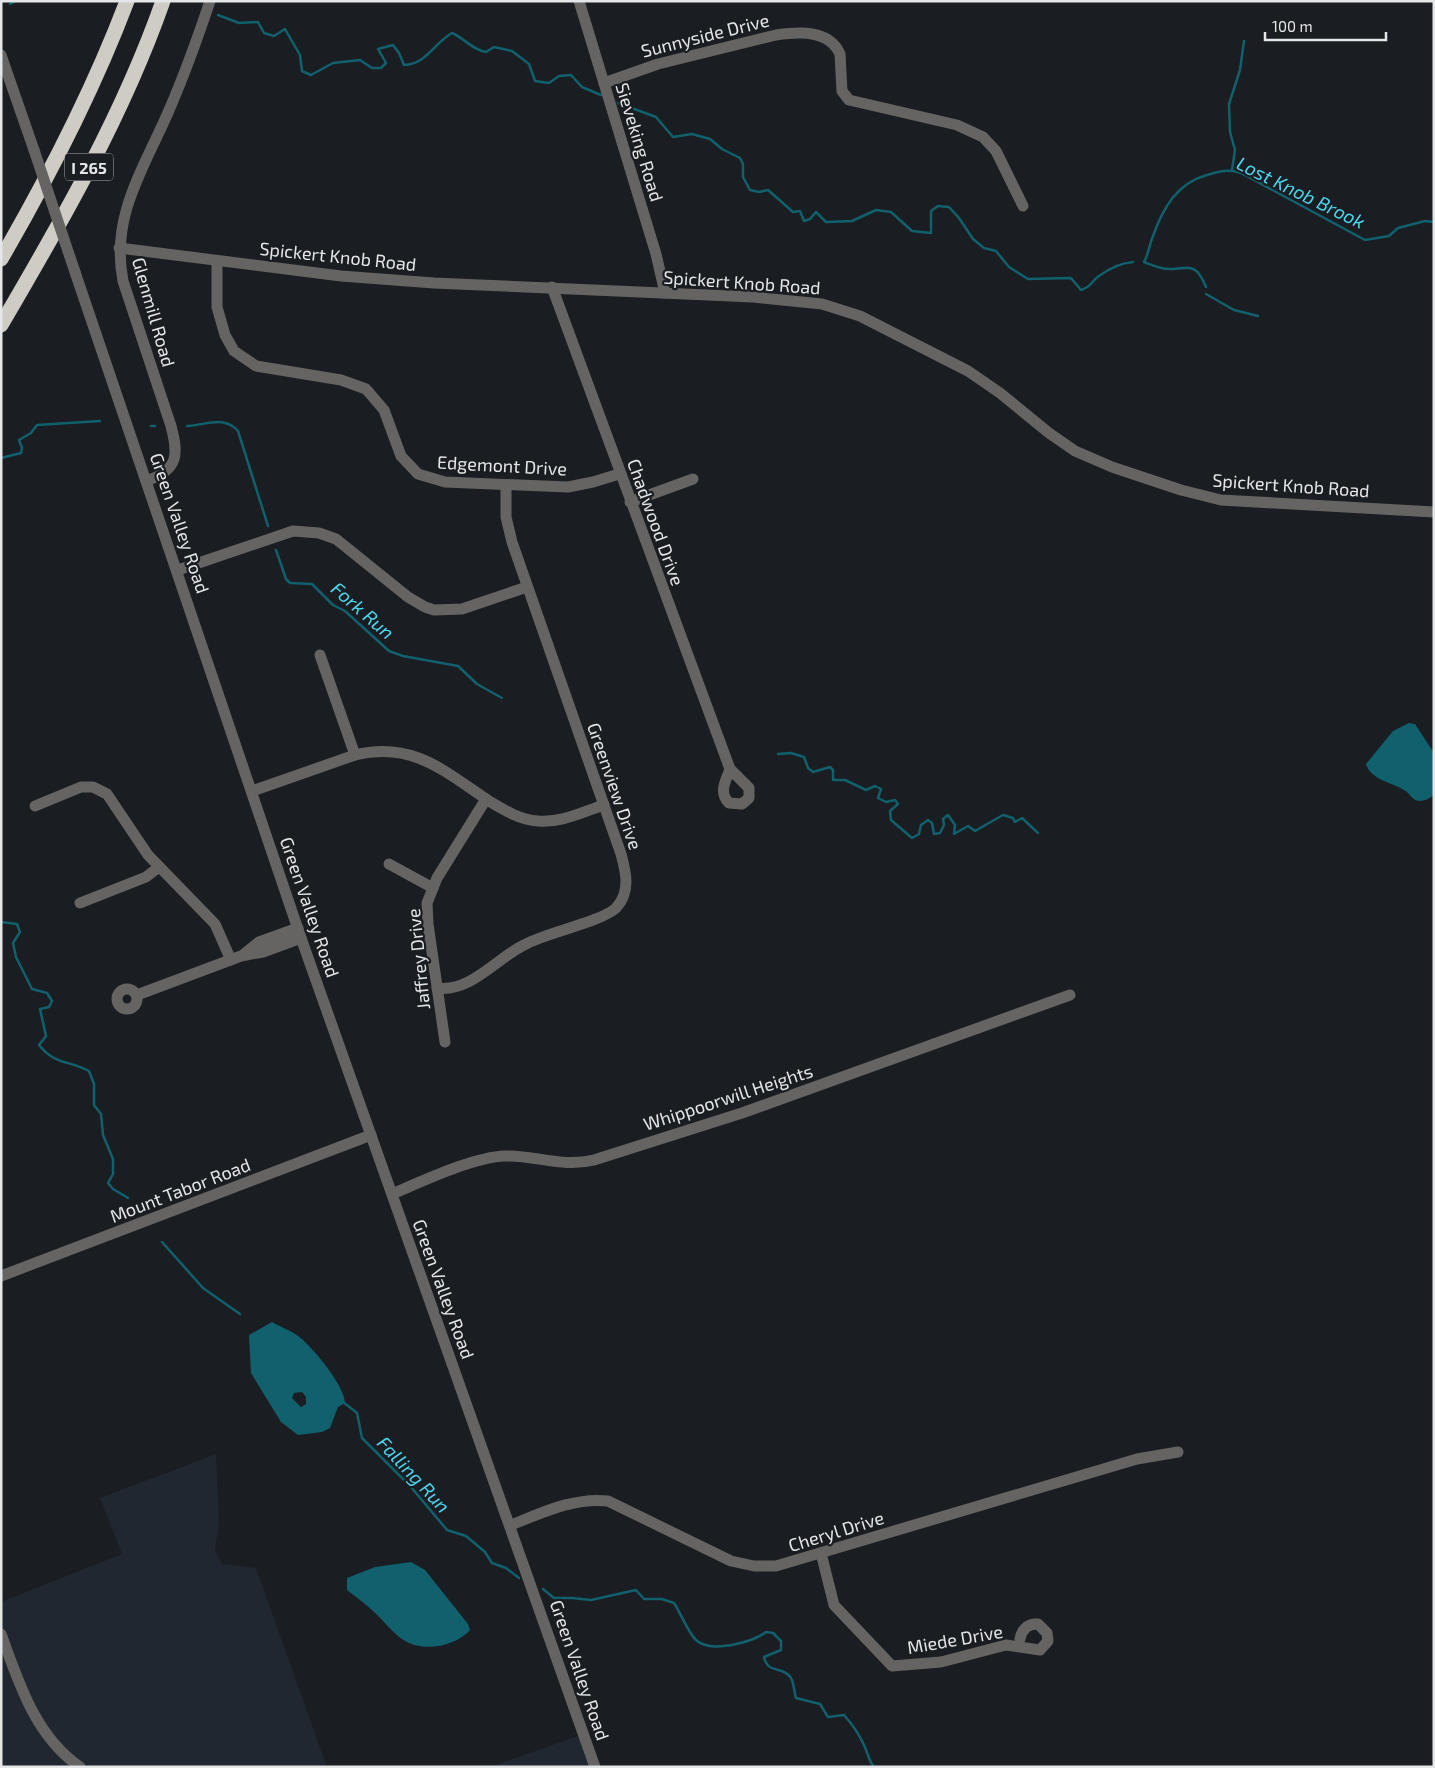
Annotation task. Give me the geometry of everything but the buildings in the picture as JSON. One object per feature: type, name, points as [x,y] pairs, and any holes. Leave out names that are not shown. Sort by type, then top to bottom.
[{"type":"highway","name":"I 265","points":[[1,259],[34,203],[77,118],[128,1]]},
{"type":"highway","name":"I 265","points":[[1,325],[92,162],[133,77],[164,1]]},
{"type":"street","name":"Glenmill Road","points":[[146,481],[161,476],[169,469],[175,456],[176,447],[171,426],[123,281],[119,248],[127,204],[173,100],[210,1]]},
{"type":"street","name":"Sieveking Road","points":[[579,1],[656,254],[665,293]]},
{"type":"street","name":"Sunnyside Drive","points":[[604,83],[658,64],[776,35],[795,32],[814,34],[829,40],[838,48],[842,91],[849,100],[957,125],[983,137],[996,151],[1022,206]]},
{"type":"street","name":"Green Valley Road","points":[[1,55],[178,570],[300,933],[511,1525],[595,1767]]},
{"type":"street","name":"Spickert Knob Road","points":[[119,248],[350,277],[795,300],[822,304],[852,313],[968,371],[1000,392],[1049,433],[1076,451],[1112,467],[1181,490],[1221,500],[1434,512]]},
{"type":"street","name":"Edgemont Drive","points":[[217,261],[216,290],[219,316],[229,343],[240,357],[266,369],[341,380],[366,389],[384,410],[401,456],[418,474],[445,482],[568,487],[619,474]]},
{"type":"street","name":"Chadwood Drive","points":[[552,287],[619,474],[730,769]]},
{"type":"street","points":[[630,502],[693,479]]},
{"type":"street","name":"Greenview Drive","points":[[437,988],[448,988],[467,982],[527,943],[602,916],[617,907],[625,892],[626,873],[507,525],[506,485]]},
{"type":"street","points":[[178,570],[293,531],[310,532],[336,538],[408,597],[425,607],[443,610],[462,609],[527,587]]},
{"type":"street","points":[[320,655],[355,755]]},
{"type":"street","points":[[252,791],[355,755],[382,750],[416,755],[437,766],[511,814],[537,821],[560,820],[604,805]]},
{"type":"street","points":[[35,806],[81,787],[101,790],[112,800],[139,843],[159,867],[210,917],[236,958]]},
{"type":"street","name":"Jaffrey Drive","points":[[445,1042],[428,924],[428,903],[432,888],[486,799]]},
{"type":"street","points":[[389,864],[432,888]]},
{"type":"street","points":[[80,902],[146,877],[159,867]]},
{"type":"street","points":[[137,995],[236,958],[263,952],[300,933]]},
{"type":"street","name":"Whippoorwill Heights","points":[[392,1194],[493,1157],[517,1156],[568,1164],[594,1160],[742,1113],[1070,995]]},
{"type":"street","name":"Mount Tabor Road","points":[[1,1276],[371,1135]]},
{"type":"street","name":"Cheryl Drive","points":[[511,1525],[577,1501],[592,1499],[608,1501],[731,1561],[754,1566],[776,1566],[1137,1459],[1178,1452]]},
{"type":"street","name":"Miede Drive","points":[[821,1553],[834,1605],[892,1666],[941,1662],[1006,1645],[1040,1650],[1048,1641],[1047,1633],[1042,1626],[1030,1625],[1023,1630],[1020,1639]]},
{"type":"street","points":[[1,1634],[22,1692],[37,1721],[56,1746],[77,1766]]},
{"type":"shaded area","points":[[216,1454],[219,1521],[215,1551],[222,1564],[256,1568],[327,1767],[1,1767],[1,1602],[122,1554],[100,1498]]},
{"type":"shaded area","points":[[583,1734],[595,1767],[473,1767],[496,1765]]},
{"type":"water","points":[[1409,723],[1415,724],[1434,753],[1434,795],[1422,801],[1415,800],[1406,791],[1372,774],[1366,764],[1393,731]]},
{"type":"water","points":[[272,1322],[299,1336],[308,1345],[335,1378],[345,1403],[338,1407],[330,1428],[322,1432],[298,1435],[281,1422],[251,1373],[249,1335]],"holes":[[[302,1392],[306,1397],[306,1404],[301,1407],[292,1398],[294,1393]]]},
{"type":"water","points":[[411,1562],[425,1570],[468,1624],[470,1630],[464,1636],[456,1641],[438,1646],[428,1647],[410,1643],[398,1636],[371,1609],[347,1590],[347,1578],[375,1567]]},
{"type":"waterway","name":"Lost Knob Brook","points":[[10,4],[16,1]]},
{"type":"waterway","name":"Lost Knob Brook","points":[[218,15],[239,23],[258,22],[264,33],[274,36],[285,29],[300,55],[302,71],[311,75],[333,63],[360,60],[372,68],[381,68],[386,63],[378,49],[393,45],[404,65],[412,64],[425,57],[452,33],[482,51],[486,52],[494,47],[512,51],[529,64],[535,81],[549,83],[559,76],[571,75],[582,87],[601,95]]},
{"type":"waterway","points":[[1232,170],[1235,150],[1230,132],[1229,104],[1240,70],[1244,41]]},
{"type":"waterway","name":"Lost Knob Brook","points":[[618,103],[656,117],[673,137],[692,134],[710,139],[722,149],[740,158],[743,164],[743,177],[750,190],[759,192],[768,190],[793,212],[800,211],[804,221],[810,219],[816,212],[826,222],[852,221],[876,210],[891,212],[912,231],[931,233],[931,211],[938,206],[949,207],[973,239],[984,248],[996,251],[1009,267],[1028,279],[1071,278],[1081,290],[1088,287],[1096,278],[1111,268],[1133,262]]},
{"type":"waterway","name":"Lost Knob Brook","points":[[1206,287],[1200,275],[1193,269],[1165,269],[1144,262],[1161,216],[1172,198],[1187,184],[1212,174],[1228,171],[1241,173],[1365,240],[1389,236],[1398,228],[1425,221],[1434,222]]},
{"type":"waterway","points":[[1206,294],[1234,310],[1258,316]]},
{"type":"waterway","name":"Fork Run","points":[[1,458],[21,453],[22,448],[19,440],[31,433],[37,425],[100,421]]},
{"type":"waterway","name":"Fork Run","points":[[187,426],[221,422],[233,426],[238,431],[268,526]]},
{"type":"waterway","name":"Fork Run","points":[[276,550],[286,579],[290,583],[312,584],[333,605],[345,611],[389,651],[403,656],[458,666],[477,684],[502,698]]},
{"type":"waterway","name":"Fork Run","points":[[778,754],[791,753],[804,757],[808,768],[813,772],[830,767],[833,770],[833,780],[845,780],[866,790],[875,786],[881,789],[878,798],[886,802],[895,800],[898,804],[890,811],[891,820],[912,838],[919,834],[921,825],[928,820],[932,823],[934,834],[940,833],[944,825],[943,819],[948,815],[955,825],[954,834],[968,826],[975,831],[1003,815],[1013,818],[1015,822],[1022,818],[1038,833]]},
{"type":"waterway","name":"Falling Run","points":[[1,922],[17,924],[20,932],[13,943],[16,957],[32,989],[47,993],[52,1001],[49,1007],[40,1009],[46,1036],[39,1045],[56,1059],[89,1071],[94,1084],[94,1105],[101,1114],[103,1135],[113,1159],[113,1174],[108,1183],[113,1189],[128,1198]]},
{"type":"waterway","name":"Falling Run","points":[[162,1242],[203,1288],[240,1314]]},
{"type":"waterway","name":"Falling Run","points":[[343,1402],[357,1413],[362,1438],[411,1487],[447,1530],[466,1536],[485,1552],[492,1563],[506,1568],[519,1578]]},
{"type":"waterway","name":"Falling Run","points":[[543,1589],[554,1598],[591,1600],[636,1590],[644,1599],[662,1599],[674,1603],[693,1637],[703,1644],[711,1646],[742,1643],[766,1632],[773,1633],[781,1641],[781,1650],[764,1657],[766,1663],[772,1668],[784,1672],[791,1678],[796,1698],[820,1704],[828,1717],[844,1715],[860,1737],[870,1762],[874,1767]]}]
